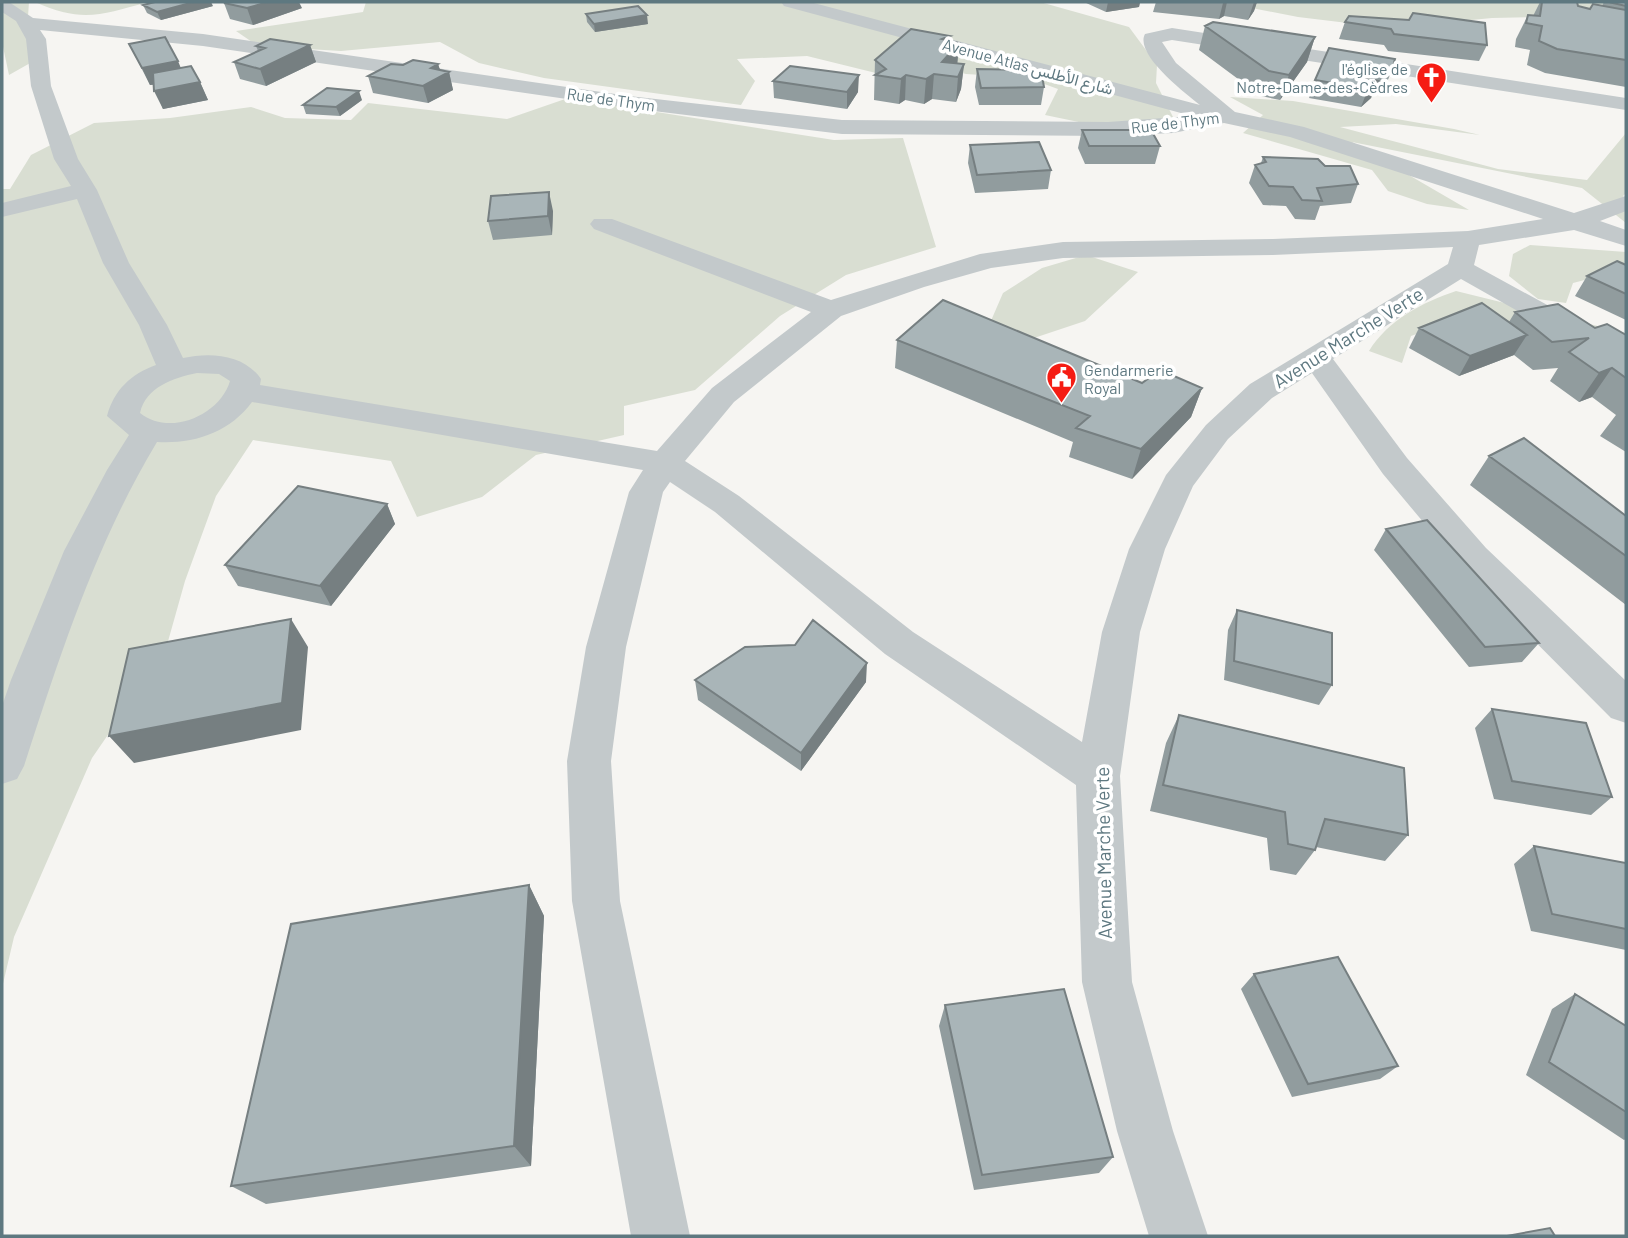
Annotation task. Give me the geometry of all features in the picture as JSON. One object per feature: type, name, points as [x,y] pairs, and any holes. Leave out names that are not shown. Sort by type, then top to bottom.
[{"type":"street","name":"Avenue Atlas شارع الأطلس","points":[[790,2],[1171,105],[1227,116]]},
{"type":"street","name":"Avenue Atlas شارع الأطلس","points":[[811,2],[1340,146],[1626,238]]},
{"type":"street","name":"Rue de Thym","points":[[2,5],[28,23],[202,40],[629,102],[830,126],[964,130],[1108,129],[1173,126],[1227,116]]},
{"type":"street","points":[[28,23],[36,39],[41,86],[66,159],[85,190],[116,263],[153,325],[173,369]]},
{"type":"street","points":[[1227,116],[1188,86],[1155,48],[1152,38],[1172,34],[1626,104]]},
{"type":"street","points":[[2,210],[85,190]]},
{"type":"street","points":[[660,1236],[596,901],[589,761],[609,634],[646,492],[665,463],[723,395],[831,310],[914,281],[989,261],[1063,250],[1273,247],[1464,253],[1574,222],[1626,203]]},
{"type":"street","points":[[603,224],[831,310]]},
{"type":"street","points":[[1464,253],[1626,360]]},
{"type":"street","name":"Avenue Marche Verte","points":[[1178,1236],[1145,1131],[1107,982],[1098,776],[1121,632],[1147,549],[1178,483],[1226,424],[1261,391],[1464,253]]},
{"type":"street","points":[[1315,355],[1395,466],[1434,513],[1473,557],[1626,706]]},
{"type":"street","points":[[197,363],[220,364],[237,369],[246,379],[246,392],[236,405],[219,418],[195,428],[170,433],[147,432],[131,426],[123,416],[124,403],[135,389],[151,377],[197,363]]},
{"type":"street","points":[[246,392],[665,463],[727,504],[899,643],[1098,776]]},
{"type":"street","points":[[2,766],[37,661],[110,492],[147,432]]},
{"type":"shaded area","points":[[2,2],[29,2],[27,31],[32,62],[9,75],[2,42]]},
{"type":"shaded area","points":[[35,2],[148,2],[104,13],[79,15],[51,9]]},
{"type":"shaded area","points":[[366,2],[1040,2],[1129,27],[1157,65],[1156,83],[1174,119],[1098,126],[1045,115],[1058,89],[1028,78],[966,74],[927,64],[880,74],[807,56],[737,59],[755,81],[741,105],[544,78],[479,63],[440,42],[341,51],[258,46],[236,31],[363,12]]},
{"type":"shaded area","points":[[1221,2],[1626,2],[1626,8],[1601,5],[1586,16],[1492,18],[1389,28],[1298,17]]},
{"type":"shaded area","points":[[1230,97],[1293,101],[1480,135],[1396,124],[1340,127],[1498,169],[1587,180],[1626,133],[1626,193],[1623,196],[1626,199],[1626,223],[1582,188],[1352,142],[1469,210],[1427,204],[1388,191],[1372,170],[1243,133],[1263,115]]},
{"type":"shaded area","points":[[568,98],[834,140],[903,138],[936,247],[846,275],[780,316],[695,390],[624,406],[624,435],[536,455],[482,497],[417,517],[391,461],[253,440],[216,496],[185,581],[165,652],[92,758],[14,937],[2,988],[2,189],[10,189],[31,155],[94,123],[170,118],[251,107],[285,118],[351,120],[368,103],[507,119]]},
{"type":"shaded area","points":[[1530,245],[1626,252],[1626,283],[1608,274],[1573,283],[1566,303],[1538,299],[1509,276],[1513,254]]},
{"type":"shaded area","points":[[1086,255],[1138,272],[1085,321],[1022,342],[990,323],[1003,293],[1042,268]]},
{"type":"shaded area","points":[[1456,291],[1626,333],[1626,367],[1463,317],[1411,336],[1402,363],[1369,351],[1396,321],[1431,301]]},
{"type":"building","points":[[155,2],[194,2],[157,12],[143,5]]},
{"type":"building","points":[[268,2],[247,8],[224,3]]},
{"type":"building","points":[[1542,2],[1577,2],[1578,6],[1590,9],[1593,4],[1626,10],[1626,60],[1557,49],[1539,41],[1542,26],[1526,23],[1528,15],[1540,16]]},
{"type":"building","points":[[1626,2],[1626,6],[1613,3]]},
{"type":"building","points":[[638,6],[647,15],[594,24],[586,14]]},
{"type":"building","points":[[1413,13],[1485,23],[1487,45],[1394,34],[1391,29],[1345,22],[1349,16],[1409,20]]},
{"type":"building","points":[[1213,22],[1315,37],[1289,75],[1269,71],[1205,26]]},
{"type":"building","points":[[911,29],[950,36],[942,39],[959,43],[942,62],[964,64],[958,77],[934,74],[926,79],[906,75],[901,79],[875,75],[886,69],[875,60]]},
{"type":"building","points":[[165,37],[178,61],[142,68],[129,44]]},
{"type":"building","points":[[270,39],[310,45],[260,69],[234,62],[265,48],[256,46]]},
{"type":"building","points":[[1329,48],[1395,59],[1392,70],[1368,67],[1360,76],[1378,81],[1368,89],[1315,80]]},
{"type":"building","points":[[413,60],[438,64],[431,68],[449,72],[423,86],[368,76],[391,64],[403,65]]},
{"type":"building","points":[[191,66],[200,82],[154,91],[153,73]]},
{"type":"building","points":[[790,66],[859,75],[847,92],[773,81]]},
{"type":"building","points":[[977,69],[1041,70],[1044,87],[981,88]]},
{"type":"building","points":[[327,88],[359,91],[336,107],[303,105]]},
{"type":"building","points":[[1082,130],[1151,130],[1160,146],[1089,146]]},
{"type":"building","points":[[1039,142],[1051,170],[977,175],[970,145]]},
{"type":"building","points":[[1263,157],[1318,159],[1325,166],[1350,166],[1358,184],[1317,188],[1322,201],[1302,200],[1293,187],[1269,186],[1255,165],[1266,162]]},
{"type":"building","points":[[549,192],[548,216],[488,221],[491,196]]},
{"type":"building","points":[[1617,261],[1626,265],[1626,294],[1587,276]]},
{"type":"building","points":[[943,300],[1142,383],[1160,370],[1202,388],[1141,449],[1076,428],[1090,416],[897,340]]},
{"type":"building","points":[[1482,303],[1527,335],[1470,356],[1419,328]]},
{"type":"building","points":[[1558,304],[1595,328],[1607,324],[1626,335],[1626,378],[1612,368],[1599,373],[1569,352],[1589,338],[1552,342],[1515,312]]},
{"type":"building","points":[[1524,438],[1626,516],[1626,556],[1489,456]]},
{"type":"building","points":[[298,486],[387,504],[320,586],[225,565]]},
{"type":"building","points":[[1427,520],[1539,643],[1485,647],[1386,529]]},
{"type":"building","points":[[1237,610],[1332,633],[1332,685],[1234,661]]},
{"type":"building","points":[[291,619],[282,703],[109,736],[129,649]]},
{"type":"building","points":[[813,620],[867,663],[801,753],[695,680],[745,647],[795,645]]},
{"type":"building","points":[[1492,709],[1586,723],[1612,797],[1512,781]]},
{"type":"building","points":[[1179,715],[1404,768],[1408,835],[1325,819],[1315,850],[1288,844],[1285,812],[1163,785]]},
{"type":"building","points":[[1534,846],[1626,863],[1626,929],[1552,914]]},
{"type":"building","points":[[529,885],[514,1146],[231,1186],[291,924]]},
{"type":"building","points":[[1338,957],[1398,1066],[1308,1084],[1254,974]]},
{"type":"building","points":[[1064,989],[1113,1157],[982,1175],[945,1005]]},
{"type":"building","points":[[1575,994],[1626,1026],[1626,1112],[1549,1062]]},
{"type":"building","points":[[1550,1228],[1555,1236],[1507,1236]]},
{"type":"place","name":"l'église de Notre-Dame-des-Cèdres","points":[[1431,104]]},
{"type":"place","name":"Gendarmerie Royal","points":[[1061,405]]}]
